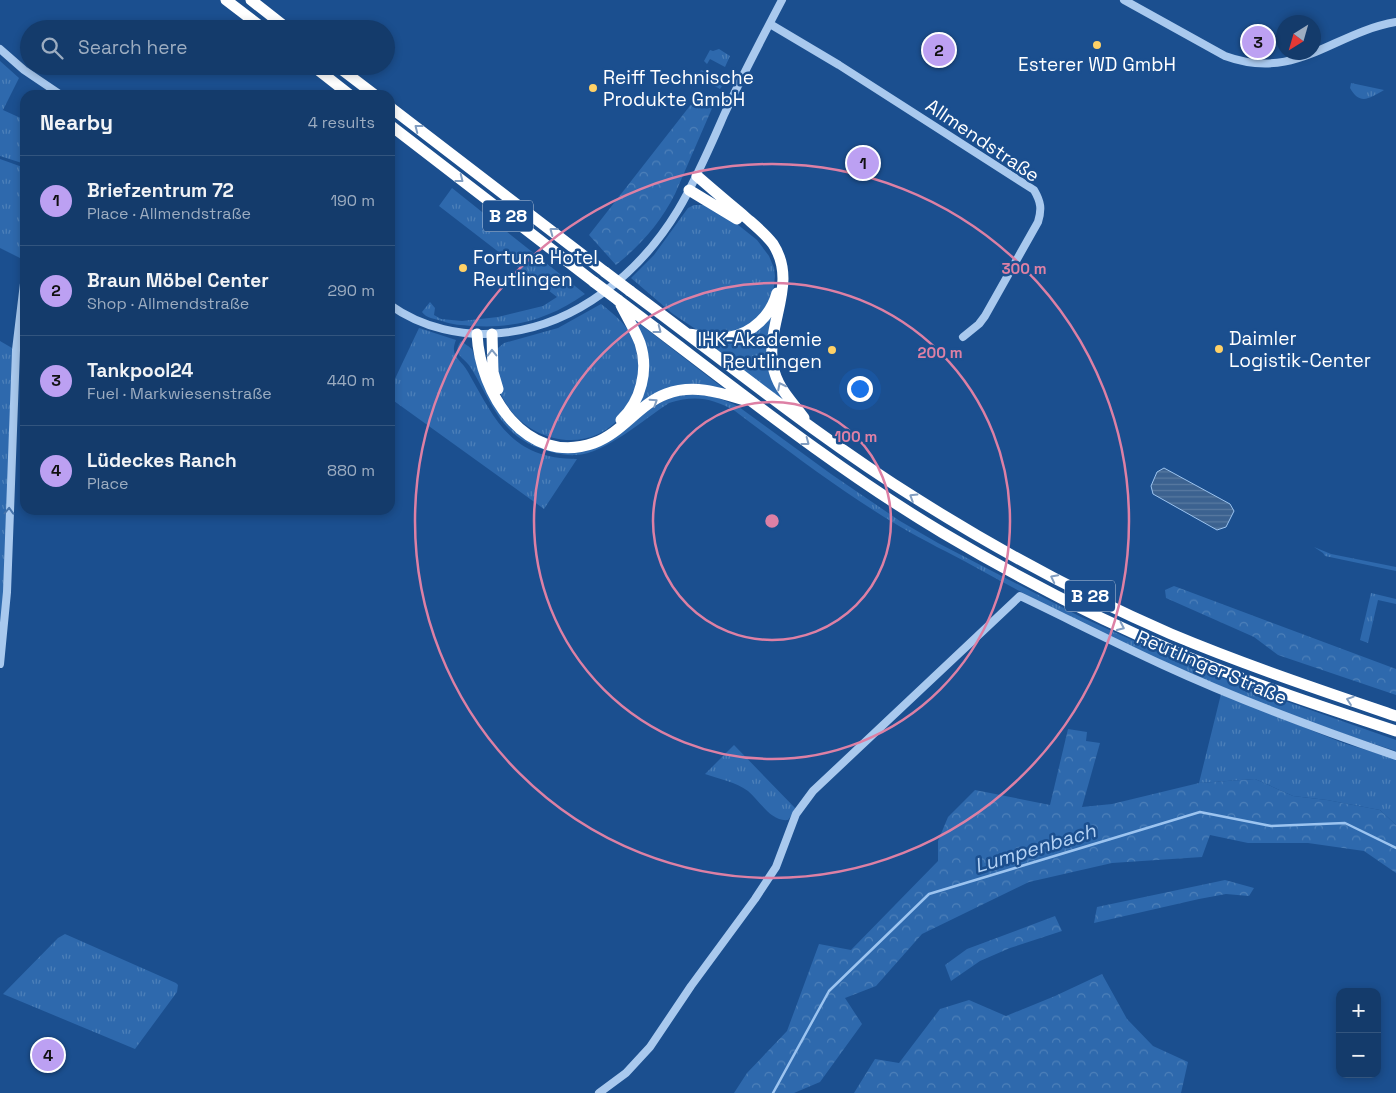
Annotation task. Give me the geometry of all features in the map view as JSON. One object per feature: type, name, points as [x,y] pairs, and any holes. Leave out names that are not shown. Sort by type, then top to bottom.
[{"type":"highway","points":[[226,0],[252,20]]},
{"type":"highway","points":[[250,0],[276,20]]},
{"type":"highway","points":[[324,75],[344,90]]},
{"type":"highway","points":[[349,75],[368,90]]},
{"type":"highway","name":"B 28","points":[[395,111],[809,426],[919,501],[1014,556],[1080,591],[1153,626],[1275,674],[1396,716]]},
{"type":"highway","name":"B 28","points":[[395,129],[818,451],[905,510],[976,553],[1058,597],[1147,639],[1209,665],[1295,697],[1396,731]]},
{"type":"highway","points":[[697,176],[763,232],[781,258],[784,283],[772,345],[773,366],[781,388],[809,426]]},
{"type":"highway","points":[[687,334],[729,338],[744,333],[767,315],[778,287],[779,277],[773,254],[760,238],[726,212],[689,190]]},
{"type":"highway","points":[[492,334],[493,372],[496,384],[501,397],[515,419],[536,435],[550,440],[564,442],[592,438],[605,433],[626,415],[635,404],[643,376],[643,359],[640,344],[618,300]]},
{"type":"highway","points":[[477,334],[484,374],[503,411],[523,432],[534,439],[549,444],[579,446],[594,443],[607,437],[654,401],[666,394],[682,390],[698,388],[753,402]]},
{"type":"street","points":[[395,308],[413,319],[459,333],[492,334],[516,332],[555,321],[588,303],[628,272],[669,224],[697,176],[782,0]]},
{"type":"street","points":[[1124,0],[1225,56],[1241,61],[1258,63],[1297,60],[1370,28],[1396,22]]},
{"type":"street","name":"Allmendstraße","points":[[770,24],[847,70],[1034,190],[1041,205],[1038,222],[985,316],[979,324],[963,337]]},
{"type":"street","points":[[0,49],[20,66]]},
{"type":"street","points":[[31,75],[53,90]]},
{"type":"street","points":[[0,664],[7,592],[16,350],[20,317]]},
{"type":"street","name":"Reutlinger Straße","points":[[599,1093],[626,1073],[644,1054],[754,899],[776,867],[796,814],[813,791],[1020,596],[1103,637],[1222,690],[1335,735],[1396,756]]},
{"type":"green space","points":[[719,49],[730,56],[725,67],[710,59],[707,64],[704,61],[710,50]]},
{"type":"green space","points":[[0,61],[19,78],[3,110],[20,118],[20,162],[0,156]]},
{"type":"green space","points":[[701,70],[704,71],[701,76],[722,86],[720,89],[700,78],[697,84],[694,81]]},
{"type":"green space","points":[[1351,83],[1384,90],[1370,98],[1361,99],[1350,88]]},
{"type":"green space","points":[[696,98],[713,106],[675,194],[649,233],[616,265],[589,235]]},
{"type":"green space","points":[[0,159],[20,166],[20,258],[0,248]]},
{"type":"green space","points":[[452,188],[585,294],[559,310],[518,324],[473,326],[453,324],[426,316],[422,312],[430,302],[435,308],[434,315],[441,319],[462,321],[498,317],[543,306],[557,297],[439,206]]},
{"type":"green space","points":[[694,205],[704,205],[737,224],[757,240],[769,256],[774,268],[773,295],[754,324],[729,335],[700,332],[673,314],[631,278],[654,255],[688,208]]},
{"type":"green space","points":[[601,304],[622,322],[634,343],[640,377],[625,411],[607,429],[590,437],[571,440],[552,438],[535,431],[519,419],[506,404],[497,382],[498,348],[504,343],[558,328]]},
{"type":"green space","points":[[631,317],[727,391],[698,385],[640,404],[648,377]]},
{"type":"green space","points":[[769,317],[772,319],[767,354],[768,364],[774,383],[787,406],[703,342],[715,342]]},
{"type":"green space","points":[[419,328],[456,340],[454,350],[457,358],[468,372],[498,422],[509,434],[521,445],[536,452],[555,457],[577,459],[544,509],[395,402],[395,379]]},
{"type":"green space","points":[[0,341],[12,348],[4,591],[0,634]]},
{"type":"green space","points":[[461,341],[472,349],[481,377],[521,434],[579,449],[669,398],[705,395],[722,400],[739,407],[831,474],[900,521],[938,543],[1081,617],[1183,663],[1396,740],[1396,751],[1287,713],[1181,670],[1026,594],[918,537],[878,513],[816,471],[735,411],[719,403],[703,399],[687,399],[669,403],[624,435],[599,449],[587,453],[566,455],[525,442],[505,425],[471,368],[458,353],[458,346]]},
{"type":"green space","points":[[1314,547],[1331,554],[1396,567],[1396,571],[1325,556]]},
{"type":"green space","points":[[1174,586],[1396,669],[1396,695],[1278,655],[1254,637],[1166,598],[1165,590]]},
{"type":"green space","points":[[1371,593],[1396,599],[1396,604],[1378,600],[1368,643],[1360,640]]},
{"type":"green space","points":[[1221,694],[1343,743],[1396,759],[1396,825],[1380,810],[1293,796],[1255,779],[1199,783]]},
{"type":"green space","points":[[1068,729],[1087,732],[1086,741],[1100,743],[1082,807],[1112,804],[1199,783],[1255,779],[1293,796],[1380,810],[1396,825],[1396,873],[1364,851],[1308,843],[1248,843],[1210,835],[1202,857],[1112,863],[1029,882],[922,934],[876,986],[845,998],[862,1024],[820,1082],[794,1093],[734,1093],[747,1073],[787,1031],[819,944],[851,950],[938,861],[938,841],[948,817],[975,790],[1050,805]]},
{"type":"green space","points":[[734,745],[796,809],[788,820],[776,818],[743,788],[705,774]]},
{"type":"green space","points":[[1225,880],[1254,888],[1249,896],[1226,894],[1094,923],[1097,907]]},
{"type":"green space","points":[[1055,916],[1062,931],[1010,948],[980,961],[951,981],[945,965],[967,949]]},
{"type":"green space","points":[[65,934],[178,985],[177,992],[135,1049],[3,994],[58,938]]},
{"type":"green space","points":[[1102,974],[1127,1019],[1153,1046],[1188,1062],[1181,1093],[854,1093],[875,1059],[899,1063],[940,1009],[969,1000],[1006,1016]]},
{"type":"shaded area","points":[[1164,468],[1230,504],[1234,511],[1226,527],[1217,530],[1153,494],[1151,486],[1157,472]]},
{"type":"waterway","name":"Lumpenbach","points":[[773,1093],[829,991],[929,894],[1200,812],[1271,826],[1345,823],[1396,848]]},
{"type":"place","name":"Tankpool24","points":[[1258,42]]},
{"type":"place","name":"Esterer WD GmbH","points":[[1097,45]]},
{"type":"place","name":"Braun Möbel Center","points":[[939,50]]},
{"type":"place","name":"Reiff Technische Produkte GmbH","points":[[593,88]]},
{"type":"place","name":"Briefzentrum 72","points":[[863,163]]},
{"type":"place","name":"Fortuna Hotel Reutlingen","points":[[463,268]]},
{"type":"place","name":"Daimler Logistik-Center","points":[[1219,349]]},
{"type":"place","name":"IHK-Akademie Reutlingen","points":[[832,350]]},
{"type":"place","name":"Lüdeckes Ranch","points":[[48,1055]]}]
